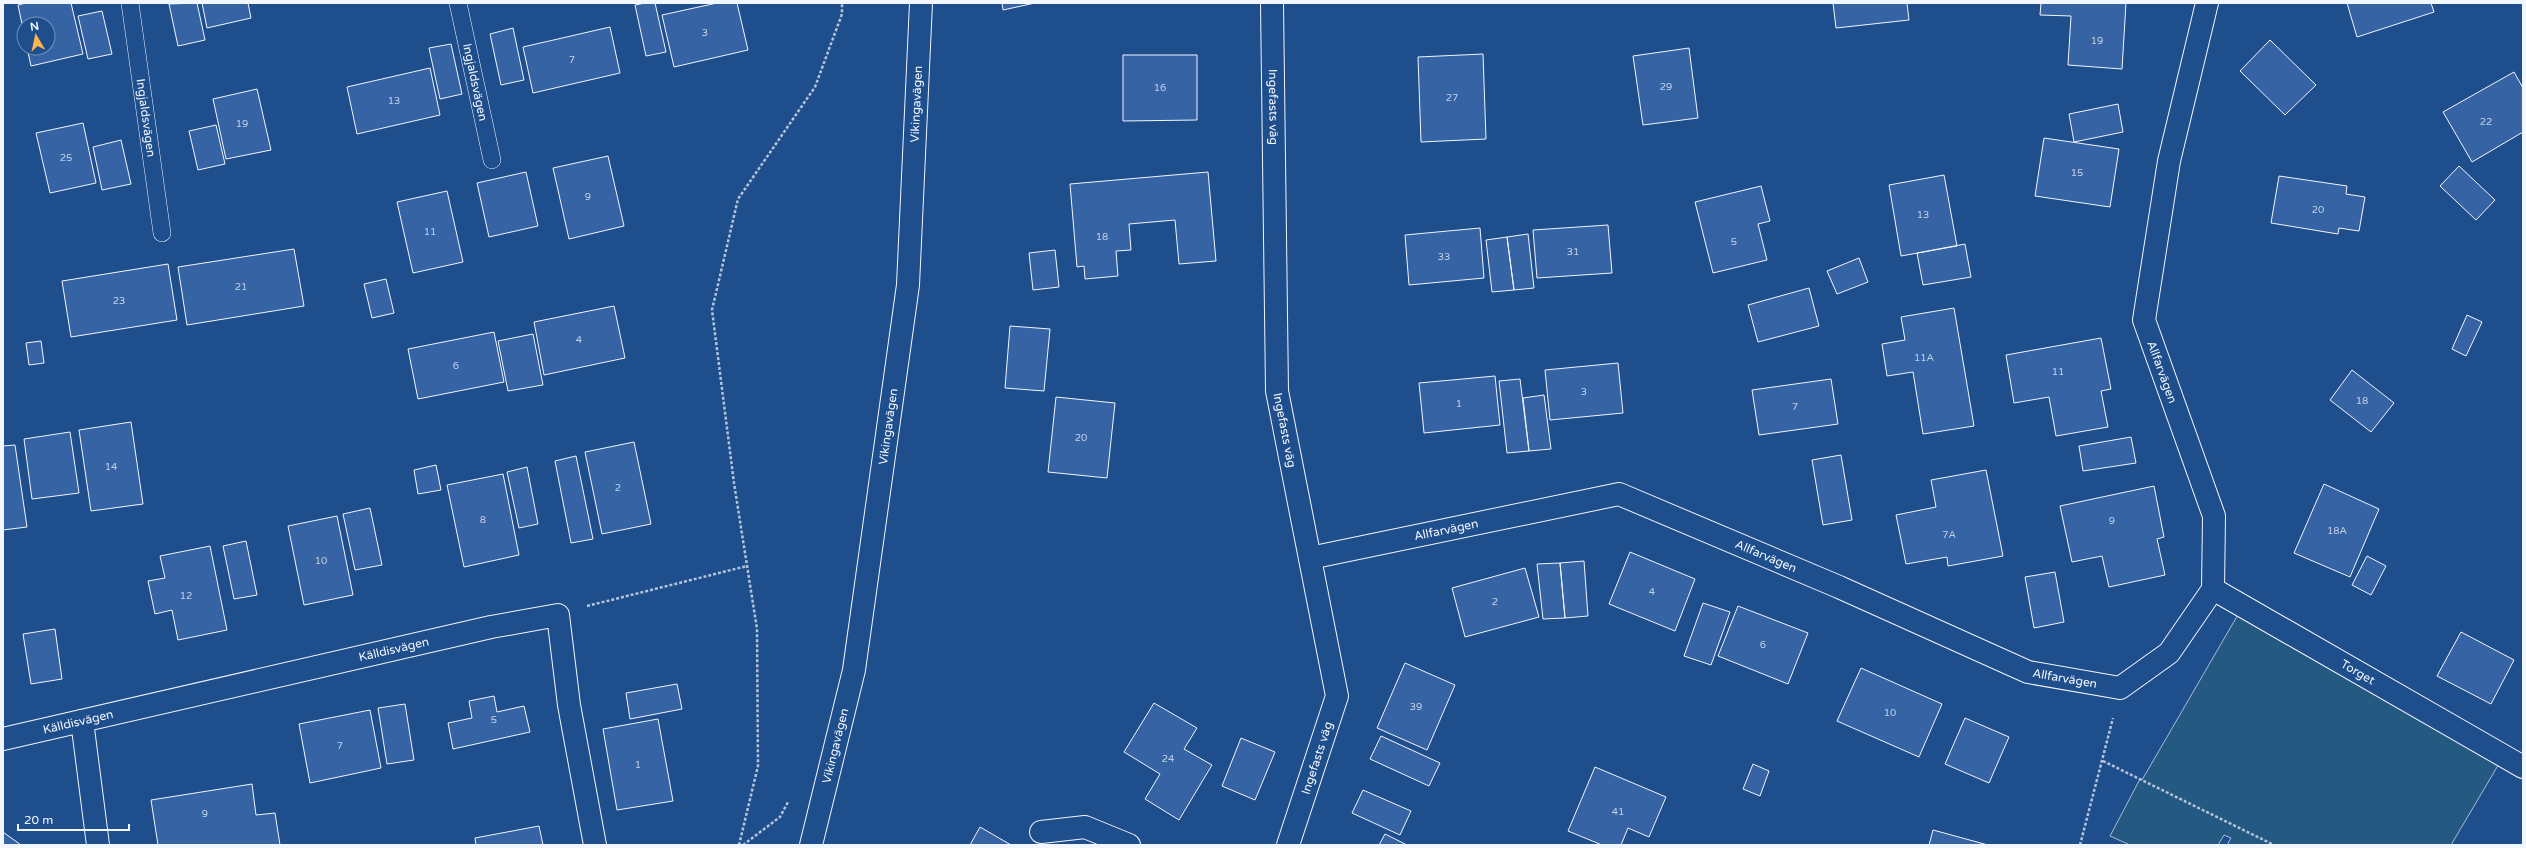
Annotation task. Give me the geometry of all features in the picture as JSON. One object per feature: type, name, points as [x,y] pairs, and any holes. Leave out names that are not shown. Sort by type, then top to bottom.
[{"type":"street","name":"Vikingavägen","points":[[811,845],[854,670],[908,285],[920,3]]},
{"type":"street","name":"Ingefasts väg","points":[[1272,3],[1277,391],[1337,696],[1288,845]]},
{"type":"street","name":"Allfarvägen","points":[[2207,3],[2169,161],[2144,320],[2214,516],[2213,589]]},
{"type":"street","name":"Allfarvägen","points":[[1310,558],[1619,494],[1839,587],[2028,672],[2120,688]]},
{"type":"street","points":[[2120,688],[2168,653],[2213,589]]},
{"type":"street","name":"Torget","points":[[2213,589],[2523,767]]},
{"type":"street","points":[[558,615],[569,705],[594,845]]},
{"type":"street","name":"Källdisvägen","points":[[3,739],[491,627],[558,615]]},
{"type":"street","points":[[82,721],[98,845]]},
{"type":"street","points":[[1041,832],[1085,827],[1129,845]]},
{"type":"lane","name":"Ingjaldsvägen","points":[[130,3],[162,232]]},
{"type":"lane","name":"Ingjaldsvägen","points":[[458,3],[492,160]]},
{"type":"path","points":[[739,845],[758,766],[757,629],[712,310],[738,200],[815,87],[842,14],[842,3]]},
{"type":"path","points":[[558,615],[612,599],[747,566]]},
{"type":"path","points":[[2080,845],[2103,761],[2120,688]]},
{"type":"path","points":[[2103,761],[2274,845]]},
{"type":"shaded area","points":[[2243,606],[2503,757],[2451,845],[2227,845],[2231,838],[2224,835],[2218,845],[2130,845],[2110,836],[2140,779],[2142,780]]},
{"type":"building","points":[[26,3],[71,3],[83,54],[31,66],[29,56],[56,56],[56,16],[20,16],[18,5]]},
{"type":"building","points":[[197,3],[205,40],[178,46],[169,4]]},
{"type":"building","points":[[202,3],[248,3],[251,18],[207,28]]},
{"type":"building","points":[[655,3],[666,52],[646,56],[635,5]]},
{"type":"building","points":[[717,3],[737,3],[748,50],[674,67],[662,15]]},
{"type":"building","points":[[1002,3],[1035,3],[1003,10]]},
{"type":"building","points":[[1833,3],[1907,3],[1909,20],[1836,28]]},
{"type":"building","points":[[2041,3],[2126,3],[2122,69],[2068,65],[2071,16],[2040,15]]},
{"type":"building","points":[[2347,3],[2431,3],[2434,12],[2357,37]]},
{"type":"building","points":[[102,11],[112,54],[88,59],[78,16]]},
{"type":"building","points":[[610,27],[620,73],[533,93],[523,47]]},
{"type":"building","points":[[513,28],[524,80],[501,85],[490,34]]},
{"type":"building","points":[[2270,40],[2316,85],[2285,115],[2240,71]]},
{"type":"building","points":[[451,44],[462,94],[440,99],[429,48]]},
{"type":"building","points":[[1689,48],[1698,118],[1643,125],[1633,56]]},
{"type":"building","points":[[1483,54],[1486,139],[1421,142],[1418,57]]},
{"type":"building","points":[[1123,55],[1197,55],[1197,120],[1123,121]]},
{"type":"building","points":[[430,68],[440,115],[357,134],[347,87]]},
{"type":"building","points":[[2514,72],[2523,88],[2523,132],[2472,162],[2443,112]]},
{"type":"building","points":[[257,89],[271,150],[226,159],[213,99]]},
{"type":"building","points":[[2118,104],[2123,132],[2074,142],[2069,114]]},
{"type":"building","points":[[83,123],[96,183],[50,193],[36,133]]},
{"type":"building","points":[[216,125],[225,164],[198,170],[189,131]]},
{"type":"building","points":[[2044,138],[2119,149],[2110,207],[2035,196]]},
{"type":"building","points":[[121,140],[131,184],[102,190],[93,147]]},
{"type":"building","points":[[608,156],[624,226],[569,239],[553,168]]},
{"type":"building","points":[[2459,166],[2495,200],[2476,220],[2440,186]]},
{"type":"building","points":[[526,172],[538,226],[489,237],[477,183]]},
{"type":"building","points":[[1208,172],[1216,261],[1179,264],[1175,220],[1129,224],[1131,250],[1116,251],[1118,276],[1085,279],[1084,266],[1077,267],[1070,184]]},
{"type":"building","points":[[1944,175],[1957,246],[1901,256],[1889,185]]},
{"type":"building","points":[[2279,176],[2347,186],[2346,194],[2365,197],[2359,231],[2339,228],[2338,234],[2271,223]]},
{"type":"building","points":[[1761,186],[1770,221],[1758,224],[1767,260],[1713,273],[1695,202]]},
{"type":"building","points":[[447,191],[463,262],[413,273],[397,202]]},
{"type":"building","points":[[1608,225],[1612,273],[1537,278],[1533,230]]},
{"type":"building","points":[[1480,228],[1484,278],[1409,285],[1405,235]]},
{"type":"building","points":[[1528,234],[1534,288],[1514,290],[1507,237]]},
{"type":"building","points":[[1507,237],[1514,290],[1492,292],[1486,240]]},
{"type":"building","points":[[1965,244],[1971,277],[1923,285],[1917,253]]},
{"type":"building","points":[[294,249],[304,306],[187,325],[178,267]]},
{"type":"building","points":[[1055,250],[1059,287],[1033,290],[1029,253]]},
{"type":"building","points":[[1859,258],[1868,282],[1837,294],[1827,271]]},
{"type":"building","points":[[168,264],[177,320],[71,337],[62,281]]},
{"type":"building","points":[[386,279],[394,313],[372,318],[364,284]]},
{"type":"building","points":[[1809,288],[1819,326],[1758,342],[1748,305]]},
{"type":"building","points":[[614,306],[625,358],[544,375],[534,322]]},
{"type":"building","points":[[1954,308],[1974,426],[1923,434],[1913,372],[1887,376],[1882,344],[1905,340],[1901,317]]},
{"type":"building","points":[[2467,315],[2482,322],[2466,356],[2452,349]]},
{"type":"building","points":[[1010,326],[1050,329],[1044,391],[1005,388]]},
{"type":"building","points":[[494,332],[504,382],[418,399],[408,349]]},
{"type":"building","points":[[533,334],[543,385],[508,391],[498,341]]},
{"type":"building","points":[[2101,338],[2111,389],[2101,391],[2108,427],[2056,436],[2049,397],[2014,403],[2006,355]]},
{"type":"building","points":[[41,341],[44,363],[29,365],[26,343]]},
{"type":"building","points":[[1618,363],[1623,413],[1550,420],[1545,370]]},
{"type":"building","points":[[2352,370],[2394,403],[2371,432],[2330,400]]},
{"type":"building","points":[[1495,376],[1500,425],[1424,433],[1419,383]]},
{"type":"building","points":[[1520,379],[1529,451],[1507,453],[1499,381]]},
{"type":"building","points":[[1831,379],[1838,424],[1759,435],[1752,390]]},
{"type":"building","points":[[1544,395],[1551,449],[1529,451],[1523,398]]},
{"type":"building","points":[[1056,397],[1115,403],[1107,478],[1048,472]]},
{"type":"building","points":[[131,422],[143,504],[91,511],[79,430]]},
{"type":"building","points":[[70,432],[79,493],[32,499],[24,439]]},
{"type":"building","points":[[2131,437],[2136,463],[2083,471],[2079,446]]},
{"type":"building","points":[[634,442],[651,524],[602,534],[585,452]]},
{"type":"building","points":[[15,445],[27,527],[3,530],[3,446]]},
{"type":"building","points":[[1841,455],[1852,520],[1823,525],[1812,460]]},
{"type":"building","points":[[576,456],[593,539],[571,543],[555,461]]},
{"type":"building","points":[[436,465],[441,490],[418,494],[414,470]]},
{"type":"building","points":[[527,467],[538,524],[519,528],[507,472]]},
{"type":"building","points":[[1986,470],[2003,556],[1948,566],[1947,557],[1906,564],[1896,515],[1936,507],[1931,480]]},
{"type":"building","points":[[503,474],[519,555],[464,567],[447,485]]},
{"type":"building","points":[[2324,484],[2379,509],[2350,577],[2294,553]]},
{"type":"building","points":[[2154,486],[2164,537],[2157,539],[2165,575],[2109,587],[2102,556],[2072,562],[2060,506]]},
{"type":"building","points":[[370,508],[382,565],[355,570],[343,514]]},
{"type":"building","points":[[337,516],[353,595],[304,605],[288,526]]},
{"type":"building","points":[[246,541],[257,595],[234,599],[223,546]]},
{"type":"building","points":[[210,546],[227,630],[178,640],[172,610],[155,614],[148,581],[165,578],[160,556]]},
{"type":"building","points":[[1630,552],[1695,579],[1675,631],[1609,604]]},
{"type":"building","points":[[2367,556],[2386,566],[2371,595],[2352,585]]},
{"type":"building","points":[[1584,561],[1588,616],[1565,618],[1560,563]]},
{"type":"building","points":[[1560,563],[1565,618],[1543,619],[1537,564]]},
{"type":"building","points":[[1525,568],[1539,617],[1465,637],[1452,588]]},
{"type":"building","points":[[2055,572],[2064,622],[2034,628],[2025,577]]},
{"type":"building","points":[[1703,603],[1730,612],[1711,665],[1684,656]]},
{"type":"building","points":[[1738,606],[1808,633],[1788,684],[1718,656]]},
{"type":"building","points":[[55,629],[62,679],[31,684],[23,634]]},
{"type":"building","points":[[2461,632],[2514,660],[2491,704],[2437,676]]},
{"type":"building","points":[[1405,663],[1455,685],[1427,750],[1377,728]]},
{"type":"building","points":[[1861,668],[1942,704],[1919,757],[1837,721]]},
{"type":"building","points":[[677,684],[682,709],[630,719],[626,693]]},
{"type":"building","points":[[494,696],[497,712],[524,706],[530,732],[453,749],[448,723],[472,718],[469,701]]},
{"type":"building","points":[[1154,703],[1197,728],[1184,749],[1212,765],[1179,820],[1145,799],[1160,774],[1124,752]]},
{"type":"building","points":[[405,704],[414,760],[387,764],[378,708]]},
{"type":"building","points":[[370,710],[381,768],[310,783],[299,724]]},
{"type":"building","points":[[1965,718],[2009,737],[1989,783],[1945,764]]},
{"type":"building","points":[[658,719],[673,801],[617,810],[603,729]]},
{"type":"building","points":[[1381,736],[1440,763],[1429,786],[1370,759]]},
{"type":"building","points":[[1241,738],[1275,752],[1255,800],[1222,786]]},
{"type":"building","points":[[1753,764],[1769,771],[1760,796],[1743,789]]},
{"type":"building","points":[[1595,767],[1666,797],[1649,837],[1628,828],[1621,845],[1602,845],[1568,831]]},
{"type":"building","points":[[252,784],[256,815],[275,813],[280,845],[158,845],[151,800]]},
{"type":"building","points":[[1363,790],[1411,811],[1400,835],[1352,813]]},
{"type":"building","points":[[539,826],[543,845],[476,845],[475,838]]},
{"type":"building","points":[[980,827],[1011,845],[970,845]]},
{"type":"building","points":[[1933,830],[1988,845],[1929,845]]},
{"type":"building","points":[[3,832],[21,845],[3,845]]},
{"type":"building","points":[[1385,834],[1407,845],[1379,845]]}]
